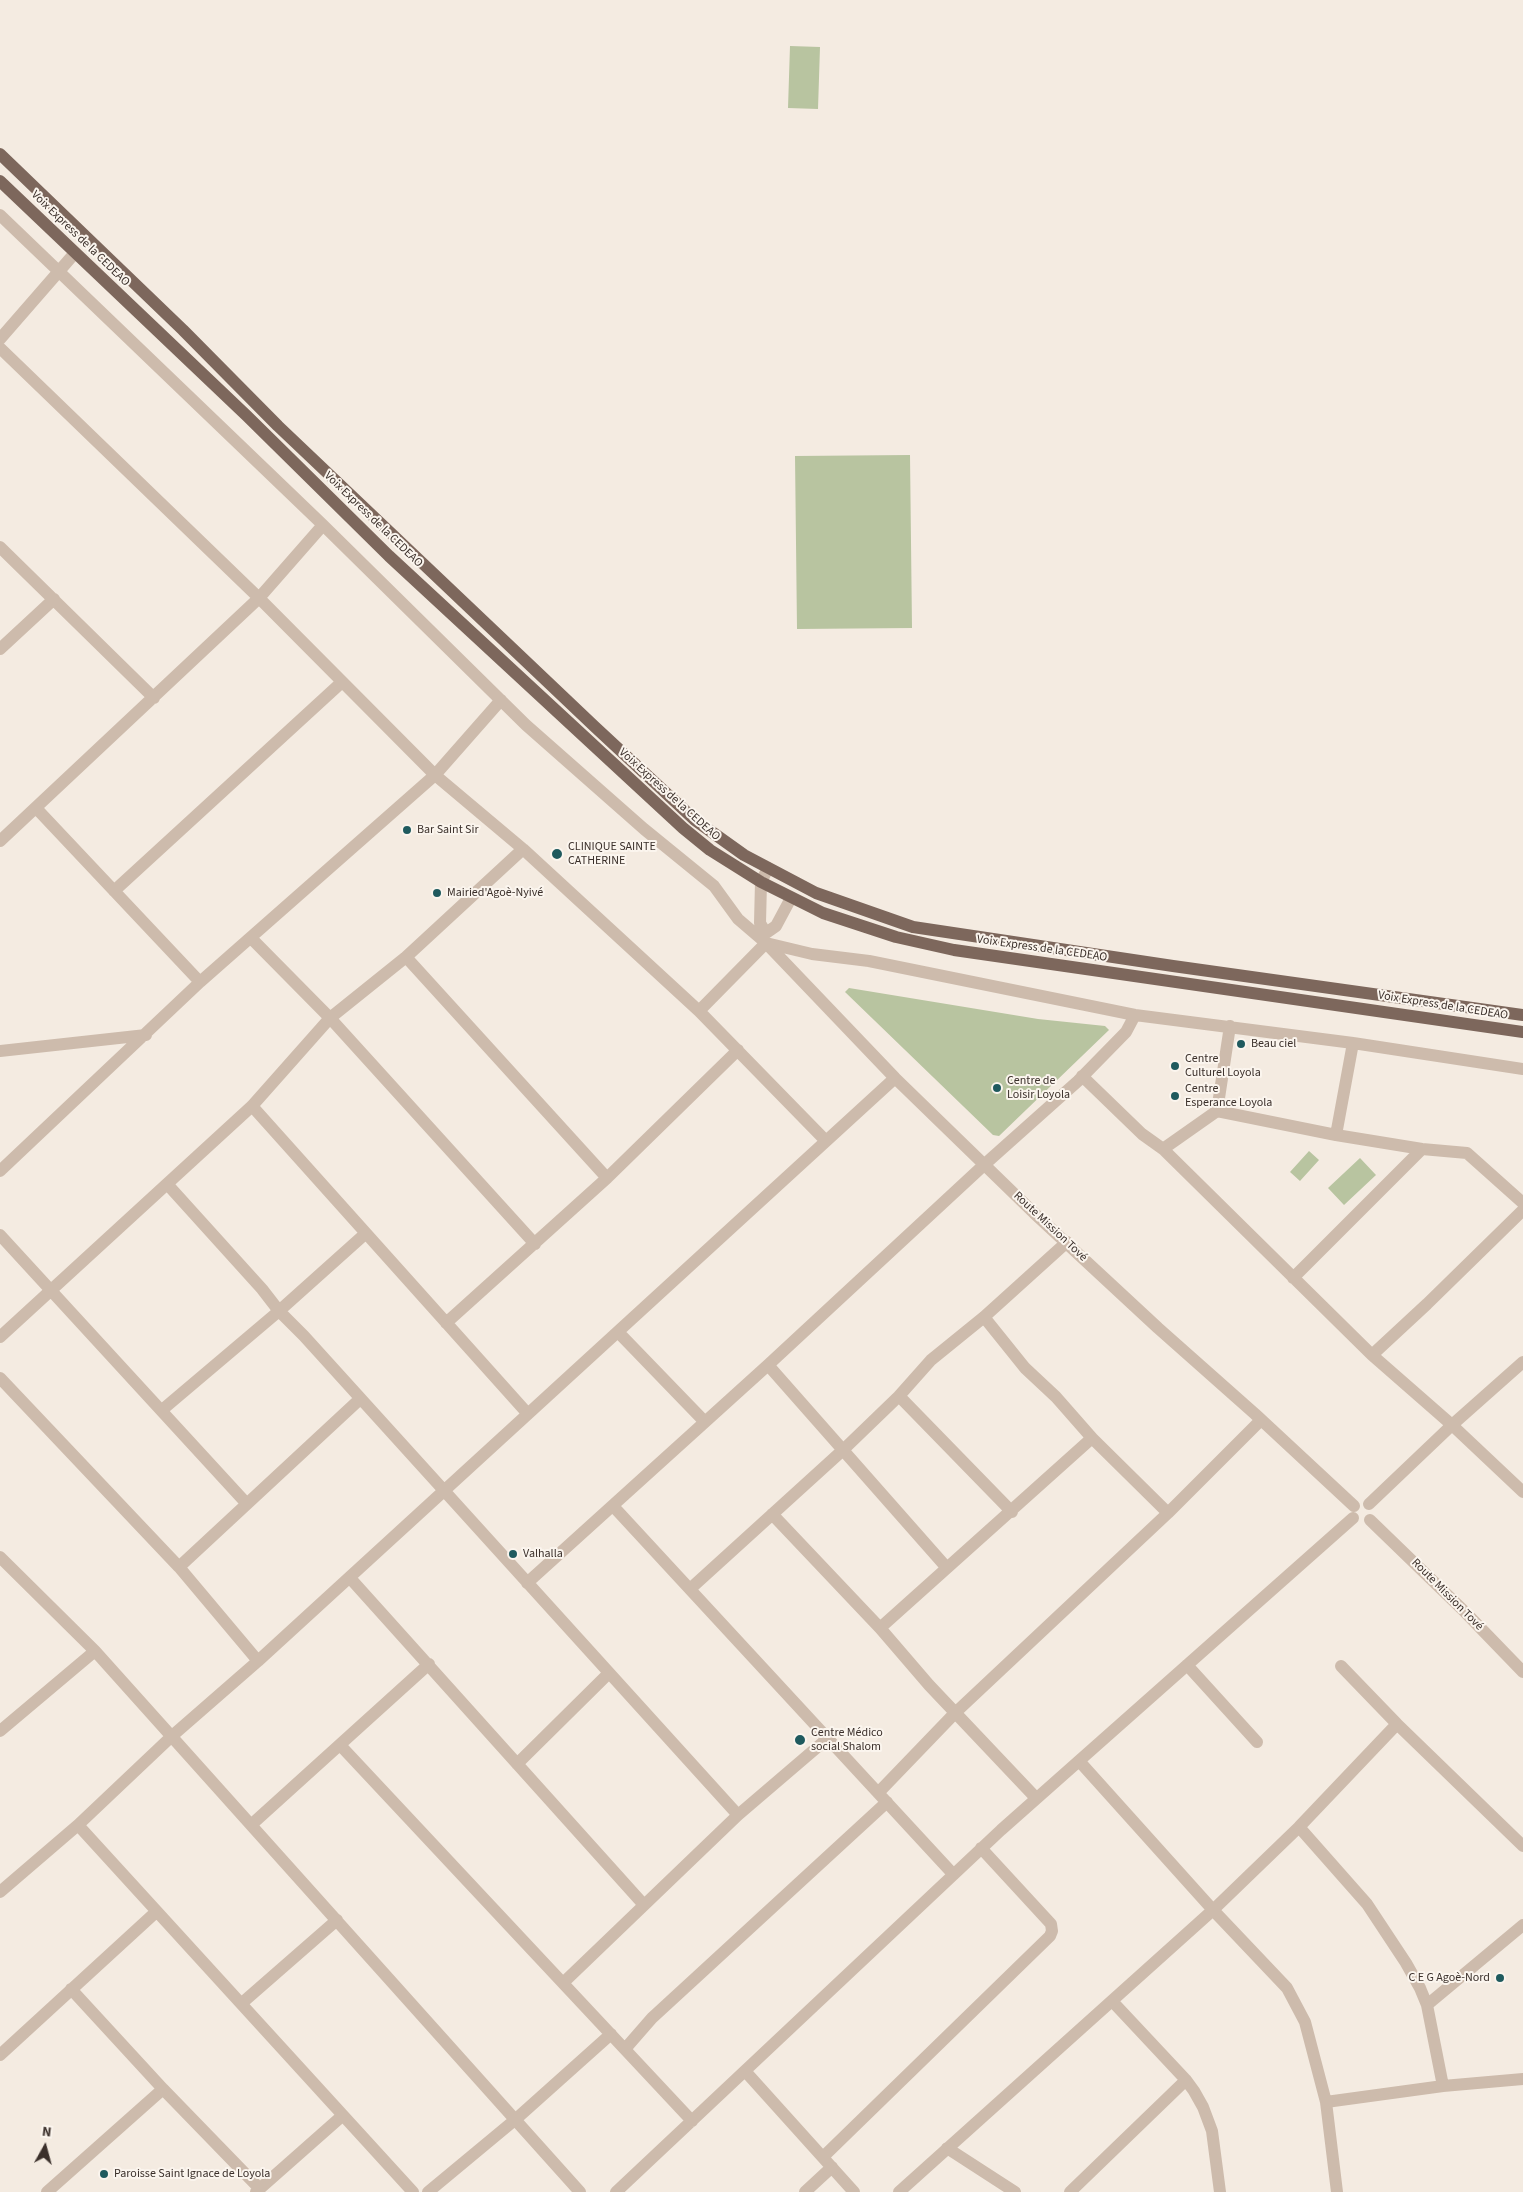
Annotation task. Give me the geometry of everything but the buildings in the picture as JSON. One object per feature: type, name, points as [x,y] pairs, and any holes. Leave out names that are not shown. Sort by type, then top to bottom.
[{"type":"main road","points":[[0,154],[183,330],[278,426],[695,820],[744,855],[822,896],[914,927],[1173,966],[1523,1015]]},
{"type":"main road","points":[[2,183],[18,171]]},
{"type":"main road","name":"Voix Express de la CEDEAO","points":[[2,183],[74,254],[246,416],[389,556],[683,828],[710,850],[761,882],[822,913],[896,937],[954,950],[1523,1032]]},
{"type":"main road","points":[[447,608],[458,596]]},
{"type":"street","name":"Route Mission Tové","points":[[0,215],[323,525],[526,725],[644,829],[714,886],[738,920],[766,938],[895,1078],[1158,1328],[1261,1420],[1354,1512]]},
{"type":"street","points":[[0,338],[74,254]]},
{"type":"street","points":[[0,348],[259,598],[435,775],[523,849],[699,1011],[826,1142]]},
{"type":"street","points":[[0,841],[259,598],[323,525]]},
{"type":"street","points":[[0,547],[154,698]]},
{"type":"street","points":[[0,649],[54,599]]},
{"type":"street","points":[[114,891],[342,682]]},
{"type":"street","points":[[0,1171],[200,982],[435,775],[501,700]]},
{"type":"street","points":[[36,808],[200,982]]},
{"type":"street","points":[[0,1337],[252,1106],[330,1018],[406,957],[523,849]]},
{"type":"street","points":[[768,868],[761,882],[760,923],[766,938],[812,954],[869,961],[1135,1015],[1353,1043],[1523,1069]]},
{"type":"street","points":[[699,1011],[776,926],[791,898]]},
{"type":"street","points":[[251,938],[330,1018],[535,1244]]},
{"type":"street","points":[[406,957],[608,1178]]},
{"type":"street","points":[[527,1583],[768,1365],[984,1164],[1082,1076],[1126,1032],[1135,1015]]},
{"type":"street","points":[[1163,1149],[1217,1111],[1230,1026]]},
{"type":"street","points":[[0,1050],[146,1035]]},
{"type":"street","points":[[1336,1135],[1353,1043]]},
{"type":"street","points":[[446,1323],[608,1178],[738,1050]]},
{"type":"street","points":[[1082,1076],[1142,1134],[1163,1149],[1372,1355],[1452,1425],[1523,1492]]},
{"type":"street","points":[[1,1889],[78,1825],[172,1736],[350,1578],[895,1078]]},
{"type":"street","points":[[252,1106],[528,1414]]},
{"type":"street","points":[[1217,1111],[1336,1135],[1422,1149],[1466,1153],[1523,1203]]},
{"type":"street","points":[[1293,1278],[1422,1149]]},
{"type":"street","points":[[168,1185],[262,1289],[279,1311],[738,1815]]},
{"type":"street","points":[[1372,1355],[1523,1210]]},
{"type":"street","points":[[162,1410],[279,1311],[365,1234]]},
{"type":"street","points":[[0,1235],[247,1504]]},
{"type":"street","points":[[690,1588],[843,1450],[899,1396],[931,1360],[984,1317],[1067,1242]]},
{"type":"street","points":[[984,1317],[1025,1368],[1056,1397],[1092,1438],[1168,1513]]},
{"type":"street","points":[[618,1332],[705,1422]]},
{"type":"street","points":[[1369,1504],[1452,1425],[1523,1362]]},
{"type":"street","points":[[768,1365],[947,1568]]},
{"type":"street","points":[[0,1378],[179,1566],[258,1661]]},
{"type":"street","points":[[899,1396],[1012,1512]]},
{"type":"street","points":[[179,1566],[360,1399]]},
{"type":"street","points":[[625,2049],[652,2018],[882,1797],[955,1713],[1168,1513],[1261,1420]]},
{"type":"street","points":[[880,1628],[1012,1512],[1092,1438]]},
{"type":"street","points":[[616,2192],[981,1848],[1187,1665],[1354,1512],[1361,1502],[1369,1504],[1373,1511],[1370,1520],[1360,1523],[1354,1512]]},
{"type":"street","points":[[613,1506],[954,1874]]},
{"type":"street","points":[[772,1514],[1036,1798]]},
{"type":"street","name":"Route Mission Tové","points":[[1370,1520],[1466,1612],[1523,1672]]},
{"type":"street","points":[[0,1557],[95,1651],[580,2192]]},
{"type":"street","points":[[350,1578],[644,1905]]},
{"type":"street","points":[[0,1731],[95,1651]]},
{"type":"street","points":[[251,1825],[429,1664]]},
{"type":"street","points":[[1187,1665],[1257,1742]]},
{"type":"street","points":[[1341,1666],[1397,1724],[1523,1846]]},
{"type":"street","points":[[518,1764],[609,1673]]},
{"type":"street","points":[[898,2192],[1213,1910],[1298,1827],[1397,1724]]},
{"type":"street","points":[[563,1983],[738,1815],[828,1738]]},
{"type":"street","points":[[340,1745],[692,2121]]},
{"type":"street","points":[[1080,1762],[1213,1910],[1287,1988],[1305,2022],[1326,2102],[1337,2192]]},
{"type":"street","points":[[78,1825],[412,2192]]},
{"type":"street","points":[[1298,1827],[1368,1904],[1420,1988],[1426,2005],[1442,2086]]},
{"type":"street","points":[[823,2157],[1050,1936],[1052,1924],[981,1848]]},
{"type":"street","points":[[0,2055],[156,1912]]},
{"type":"street","points":[[242,2003],[337,1920]]},
{"type":"street","points":[[1426,2005],[1523,1925]]},
{"type":"street","points":[[71,1989],[258,2190],[342,2116]]},
{"type":"street","points":[[1112,2001],[1186,2080],[1203,2107],[1212,2131],[1220,2192]]},
{"type":"street","points":[[428,2192],[516,2119],[611,2034]]},
{"type":"street","points":[[745,2071],[854,2192]]},
{"type":"street","points":[[1326,2102],[1442,2086],[1523,2079]]},
{"type":"street","points":[[1070,2192],[1186,2080]]},
{"type":"street","points":[[46,2192],[163,2089]]},
{"type":"street","points":[[947,2148],[1015,2192]]},
{"type":"street","points":[[805,2192],[832,2167]]},
{"type":"green space","points":[[790,46],[820,47],[818,109],[788,108]]},
{"type":"green space","points":[[910,455],[912,628],[797,629],[795,456]]},
{"type":"green space","name":"Centre de Loisir Loyola","points":[[849,988],[1038,1019],[1105,1026],[1109,1030],[999,1136],[993,1135],[845,992]]},
{"type":"green space","points":[[1309,1151],[1319,1160],[1300,1181],[1290,1172]]},
{"type":"green space","points":[[1360,1158],[1376,1175],[1344,1205],[1328,1188]]},
{"type":"place","name":"Bar Saint Sir","points":[[407,830]]},
{"type":"place","name":"CLINIQUE SAINTE CATHERINE","points":[[557,854]]},
{"type":"place","name":"Mairied'Agoè-Nyivé","points":[[437,893]]},
{"type":"place","name":"Beau ciel","points":[[1241,1044]]},
{"type":"place","name":"Centre Culturel Loyola","points":[[1175,1066]]},
{"type":"place","name":"Centre de Loisir Loyola","points":[[997,1088]]},
{"type":"place","name":"Centre Esperance Loyola","points":[[1175,1096]]},
{"type":"place","name":"Valhalla","points":[[513,1554]]},
{"type":"place","name":"Centre Médico social Shalom","points":[[800,1740]]},
{"type":"place","name":"C E G Agoè-Nord","points":[[1500,1978]]},
{"type":"place","name":"Paroisse Saint Ignace de Loyola","points":[[104,2174]]}]
